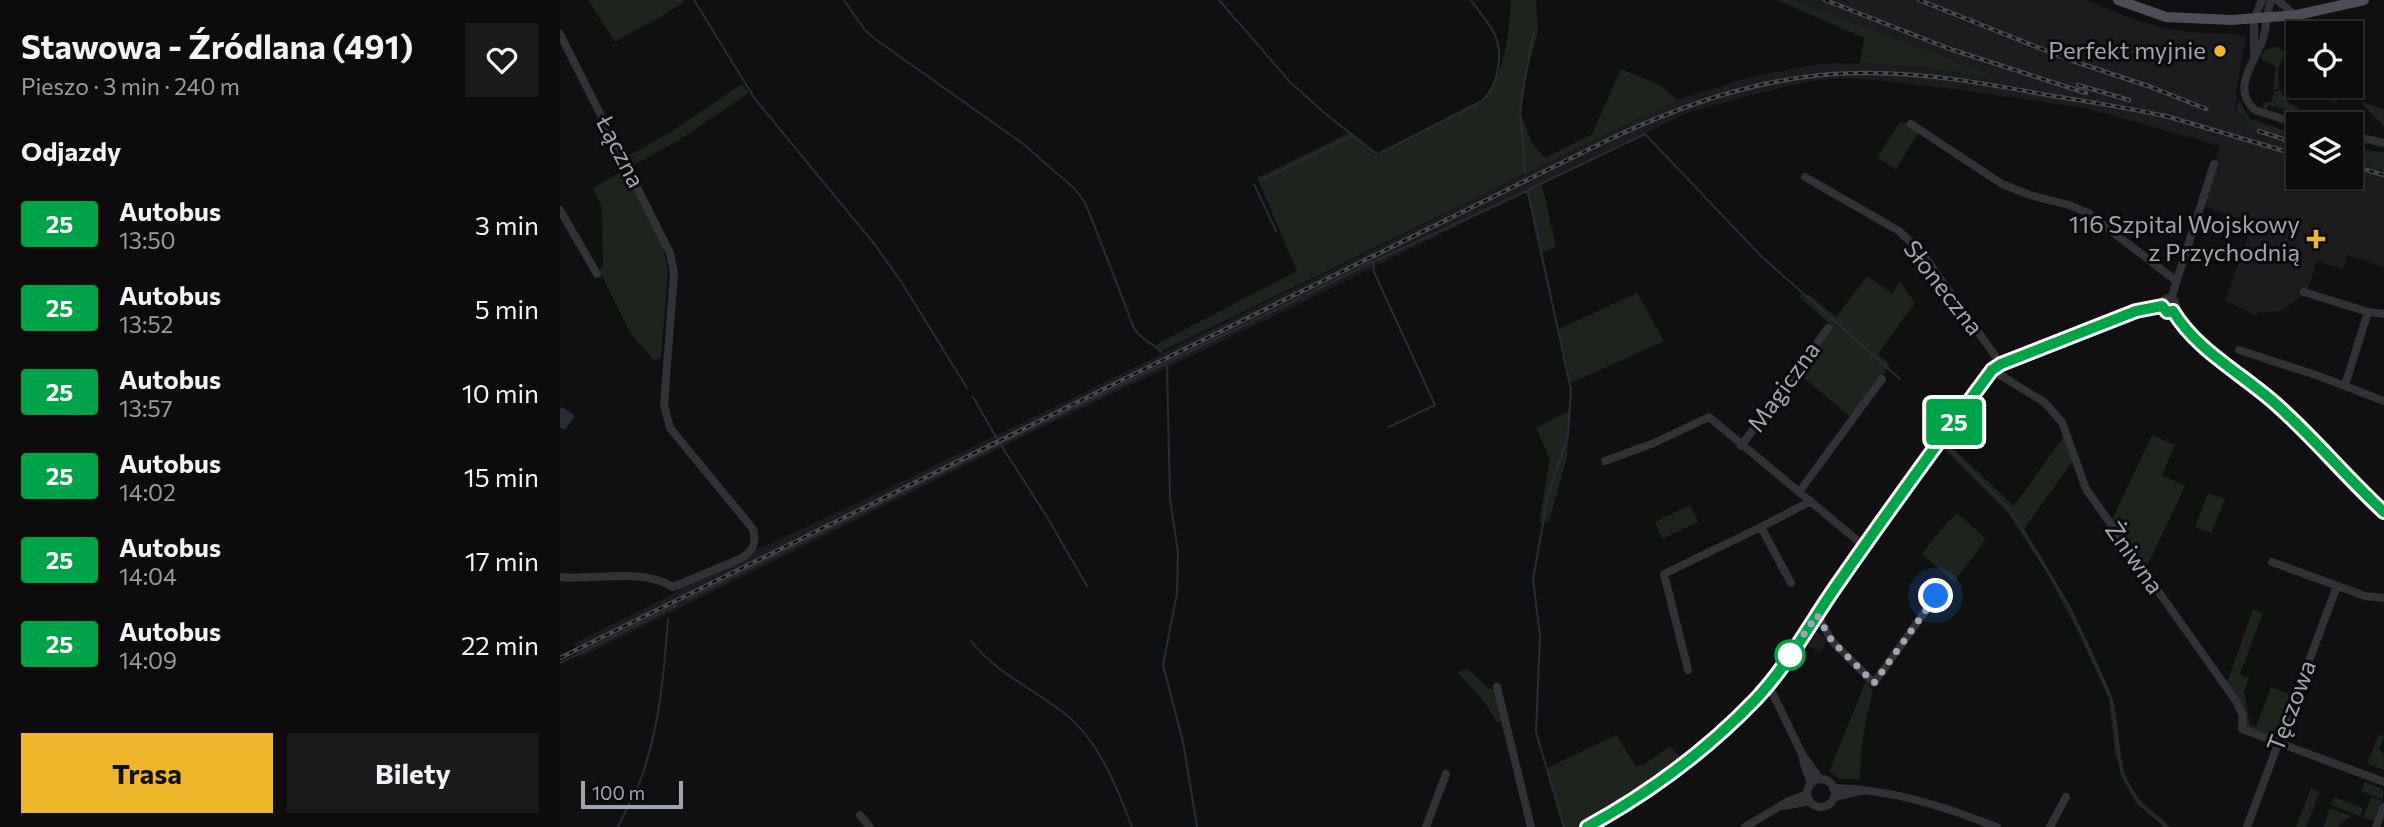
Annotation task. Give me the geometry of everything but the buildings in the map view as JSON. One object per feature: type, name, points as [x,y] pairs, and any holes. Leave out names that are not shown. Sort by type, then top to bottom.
[{"type":"main road","points":[[2118,0],[2174,19],[2266,19],[2364,0]]},
{"type":"street","points":[[2262,0],[2254,19],[2254,55],[2244,95],[2249,105],[2263,114],[2286,121]]},
{"type":"street","points":[[2254,55],[2261,45],[2271,0]]},
{"type":"street","points":[[2277,0],[2297,15]]},
{"type":"street","name":"Łączna","points":[[560,34],[670,253],[674,273],[664,405],[666,419],[670,428],[753,529],[755,538],[749,554],[673,587],[663,581],[645,577],[560,577]]},
{"type":"street","points":[[1911,124],[2002,184],[2088,213],[2175,280]]},
{"type":"street","points":[[2363,138],[2384,143]]},
{"type":"street","points":[[2171,299],[2214,164]]},
{"type":"street","name":"Słoneczna","points":[[1805,177],[1899,232],[1922,253],[2001,364]]},
{"type":"street","points":[[560,210],[597,274]]},
{"type":"street","points":[[2304,292],[2368,312],[2384,314]]},
{"type":"street","points":[[2162,306],[2165,300],[2171,299]]},
{"type":"street","points":[[2171,299],[2176,305],[2173,311]]},
{"type":"street","points":[[1587,827],[1676,771],[1726,728],[1768,684],[1992,370],[2001,364],[2136,311],[2162,306]]},
{"type":"street","points":[[2162,306],[2167,312],[2173,311]]},
{"type":"street","points":[[2173,311],[2192,336],[2279,407],[2384,513]]},
{"type":"street","points":[[2345,385],[2368,312]]},
{"type":"street","name":"Magiczna","points":[[1741,446],[1828,328]]},
{"type":"street","points":[[2239,351],[2345,385],[2384,401]]},
{"type":"street","name":"Żniwna","points":[[1992,370],[2044,402],[2062,422],[2086,489],[2236,701],[2243,716],[2242,729],[2278,742]]},
{"type":"street","points":[[1799,492],[1882,379]]},
{"type":"street","points":[[1605,461],[1654,443],[1709,417],[1864,546]]},
{"type":"street","points":[[1688,670],[1664,574],[1811,501]]},
{"type":"street","points":[[1761,527],[1791,583]]},
{"type":"street","points":[[2272,562],[2371,598],[2384,598]]},
{"type":"street","name":"Tęczowa","points":[[2247,827],[2337,586]]},
{"type":"street","points":[[1817,615],[1832,641],[1874,683],[1936,596]]},
{"type":"street","points":[[1768,684],[1815,781],[1808,798]]},
{"type":"street","points":[[1497,687],[1531,827]]},
{"type":"street","points":[[2278,742],[2384,782]]},
{"type":"street","points":[[1426,827],[1447,774]]},
{"type":"street","points":[[1815,781],[1829,782],[1833,792]]},
{"type":"street","points":[[1808,798],[1817,806],[1825,806],[1833,792],[1852,788],[1861,792],[1891,794],[1929,802],[1997,827]]},
{"type":"street","points":[[2050,827],[2066,797]]},
{"type":"street","points":[[1745,827],[1787,802],[1808,798]]},
{"type":"street","points":[[2378,826],[2384,807]]},
{"type":"street","points":[[860,815],[870,827]]},
{"type":"shaded area","points":[[588,0],[686,0],[615,42]]},
{"type":"shaded area","points":[[1511,0],[1536,0],[1538,32],[1525,78],[1520,112],[1532,143],[1545,158],[1592,134],[1621,69],[1660,85],[1677,100],[1161,352],[1155,345],[1297,271],[1257,178],[1349,133],[1377,154],[1482,101],[1490,92],[1501,67]]},
{"type":"shaded area","points":[[1777,0],[1796,0],[2002,80],[1927,67],[1860,63],[1864,38]]},
{"type":"shaded area","points":[[1796,0],[2087,0],[2130,18],[2164,28],[2199,33],[2239,34],[2246,38],[2234,111],[2240,116],[2286,133],[2286,189],[2363,189],[2363,160],[2384,167],[2384,267],[2348,255],[2343,269],[2317,261],[2305,297],[2302,296],[2281,311],[2257,313],[2256,316],[2225,300],[2253,223],[2200,205],[2220,146],[2089,109],[1954,89],[1853,78],[1819,80],[1783,87],[1686,113],[1025,436],[581,657],[573,644],[679,591],[677,587],[897,484],[1677,100],[1748,77],[1820,64],[1860,63],[1927,67],[1995,78]]},
{"type":"shaded area","points":[[2277,46],[2285,53],[2278,70],[2279,89],[2273,90],[2276,67],[2261,56],[2264,51]]},
{"type":"shaded area","points":[[742,84],[749,93],[679,140],[630,167],[625,158],[672,131]]},
{"type":"shaded area","points":[[2280,90],[2290,103],[2308,112],[2296,112],[2268,105],[2266,112],[2263,103],[2272,101],[2274,92]]},
{"type":"shaded area","points":[[2239,100],[2250,119],[2286,131],[2286,137],[2249,124],[2250,120],[2235,113]]},
{"type":"shaded area","points":[[2362,102],[2384,109],[2384,127],[2364,106]]},
{"type":"shaded area","points":[[1900,122],[1911,124],[1920,130],[1896,169],[1877,158]]},
{"type":"shaded area","points":[[2363,149],[2384,153],[2384,171],[2373,168],[2374,163],[2363,160]]},
{"type":"shaded area","points":[[624,170],[662,242],[668,270],[661,358],[654,360],[631,334],[599,270],[603,266],[602,208],[593,188]]},
{"type":"shaded area","points":[[1542,184],[1556,247],[1542,253],[1526,191]]},
{"type":"shaded area","points":[[1867,276],[1892,293],[1900,282],[1915,303],[1878,354],[1890,365],[1852,418],[1798,373],[1832,326],[1800,297],[1800,294],[1810,295],[1836,317]]},
{"type":"shaded area","points":[[1637,293],[1664,341],[1571,383],[1559,329]]},
{"type":"shaded area","points":[[560,407],[575,416],[565,430],[560,428]]},
{"type":"shaded area","points":[[1570,410],[1567,457],[1549,522],[1539,523],[1550,459],[1536,428]]},
{"type":"shaded area","points":[[2067,432],[2075,458],[2024,529],[2070,608],[2110,691],[2117,717],[2121,756],[2129,782],[2144,803],[2171,827],[2164,827],[2137,804],[2124,782],[2115,754],[2109,699],[2047,573],[2008,513],[1938,443],[1942,438],[2014,506]]},
{"type":"shaded area","points":[[2152,435],[2175,445],[2162,475],[2185,486],[2148,564],[2142,570],[2111,522]]},
{"type":"shaded area","points":[[2208,493],[2225,499],[2211,533],[2195,527]]},
{"type":"shaded area","points":[[1690,505],[1698,522],[1662,539],[1655,522]]},
{"type":"shaded area","points":[[1957,513],[1986,539],[1954,582],[1922,554]]},
{"type":"shaded area","points":[[2253,609],[2263,613],[2240,674],[2249,678],[2244,691],[2250,725],[2256,727],[2271,687],[2296,696],[2278,742],[2242,729],[2243,717],[2227,683]]},
{"type":"shaded area","points":[[1816,631],[1827,641],[1820,653],[1807,645]]},
{"type":"shaded area","points":[[1468,669],[1489,689],[1497,689],[1505,721],[1497,722],[1483,700],[1457,672]]},
{"type":"shaded area","points":[[1866,681],[1873,692],[1864,735],[1860,779],[1840,779],[1829,772]]},
{"type":"shaded area","points":[[1616,735],[1636,766],[1645,764],[1670,746],[1686,763],[1587,827],[1564,827],[1547,768]]},
{"type":"shaded area","points":[[2379,735],[2384,736],[2379,747],[2384,755],[2384,770],[2367,763]]},
{"type":"shaded area","points":[[2365,782],[2383,789],[2383,800],[2361,791]]},
{"type":"shaded area","points":[[2311,788],[2320,792],[2306,827],[2296,827]]},
{"type":"shaded area","points":[[2334,797],[2363,808],[2360,816],[2331,805]]},
{"type":"shaded area","points":[[2371,797],[2382,801],[2375,821],[2363,817]]},
{"type":"shaded area","points":[[2330,808],[2351,816],[2337,827],[2323,827]]},
{"type":"waterway","points":[[694,0],[755,99],[876,246],[967,388]]},
{"type":"waterway","points":[[844,0],[864,29],[875,39],[1022,143],[1075,189],[1091,217],[1134,328],[1161,352]]},
{"type":"waterway","points":[[1219,0],[1291,83],[1377,154]]},
{"type":"waterway","points":[[1380,153],[1482,101],[1488,94],[1496,78],[1499,50],[1492,29],[1471,0]]},
{"type":"waterway","points":[[1525,172],[1520,112],[1534,33]]},
{"type":"waterway","points":[[1564,827],[1536,732],[1540,636],[1533,579],[1548,496],[1568,435],[1571,389],[1528,193],[1530,189],[1645,134],[1761,256],[1900,379]]},
{"type":"waterway","points":[[1263,179],[1353,135]]},
{"type":"waterway","points":[[1254,184],[1276,231]]},
{"type":"waterway","points":[[1389,427],[1435,405],[1374,272],[1373,262],[1529,190]]},
{"type":"waterway","points":[[1308,294],[1372,262]]},
{"type":"waterway","points":[[688,599],[1302,297]]},
{"type":"waterway","points":[[1167,365],[1170,499],[1178,552],[1177,593],[1163,665],[1183,742],[1197,827]]},
{"type":"waterway","points":[[973,397],[996,437]]},
{"type":"waterway","points":[[1943,443],[2010,510],[2069,606],[2111,698],[2122,775],[2141,805],[2167,827]]},
{"type":"waterway","points":[[1001,445],[1087,586]]},
{"type":"waterway","points":[[560,663],[677,605]]},
{"type":"waterway","points":[[618,827],[641,780],[654,735],[668,619]]},
{"type":"waterway","points":[[971,641],[991,662],[1064,713],[1087,736],[1113,780],[1132,827]]},
{"type":"railway","points":[[1825,0],[1950,49],[2086,93]]},
{"type":"railway","points":[[1919,0],[2067,59],[2206,109]]},
{"type":"railway","points":[[560,658],[1608,140],[1702,101],[1767,83],[1800,78],[1834,74],[1891,73],[1981,83],[2173,118]]},
{"type":"railway","points":[[2078,85],[2129,100]]},
{"type":"railway","points":[[2166,116],[2286,151]]},
{"type":"railway","points":[[2259,131],[2286,140]]},
{"type":"railway","points":[[2363,169],[2384,175]]},
{"type":"bus line","name":"25","points":[[1587,827],[1676,771],[1758,697],[1946,433],[1992,370],[2001,364],[2136,311],[2162,306],[2167,312],[2173,311],[2199,342],[2291,418],[2353,484],[2384,512]]},
{"type":"place","name":"Perfekt myjnie","points":[[2220,51]]},
{"type":"place","name":"116 Szpital Wojskowy z Przychodnią","points":[[2316,239]]},
{"type":"route","points":[[1790,655],[1817,615],[1832,641],[1874,683],[1936,596]]}]
